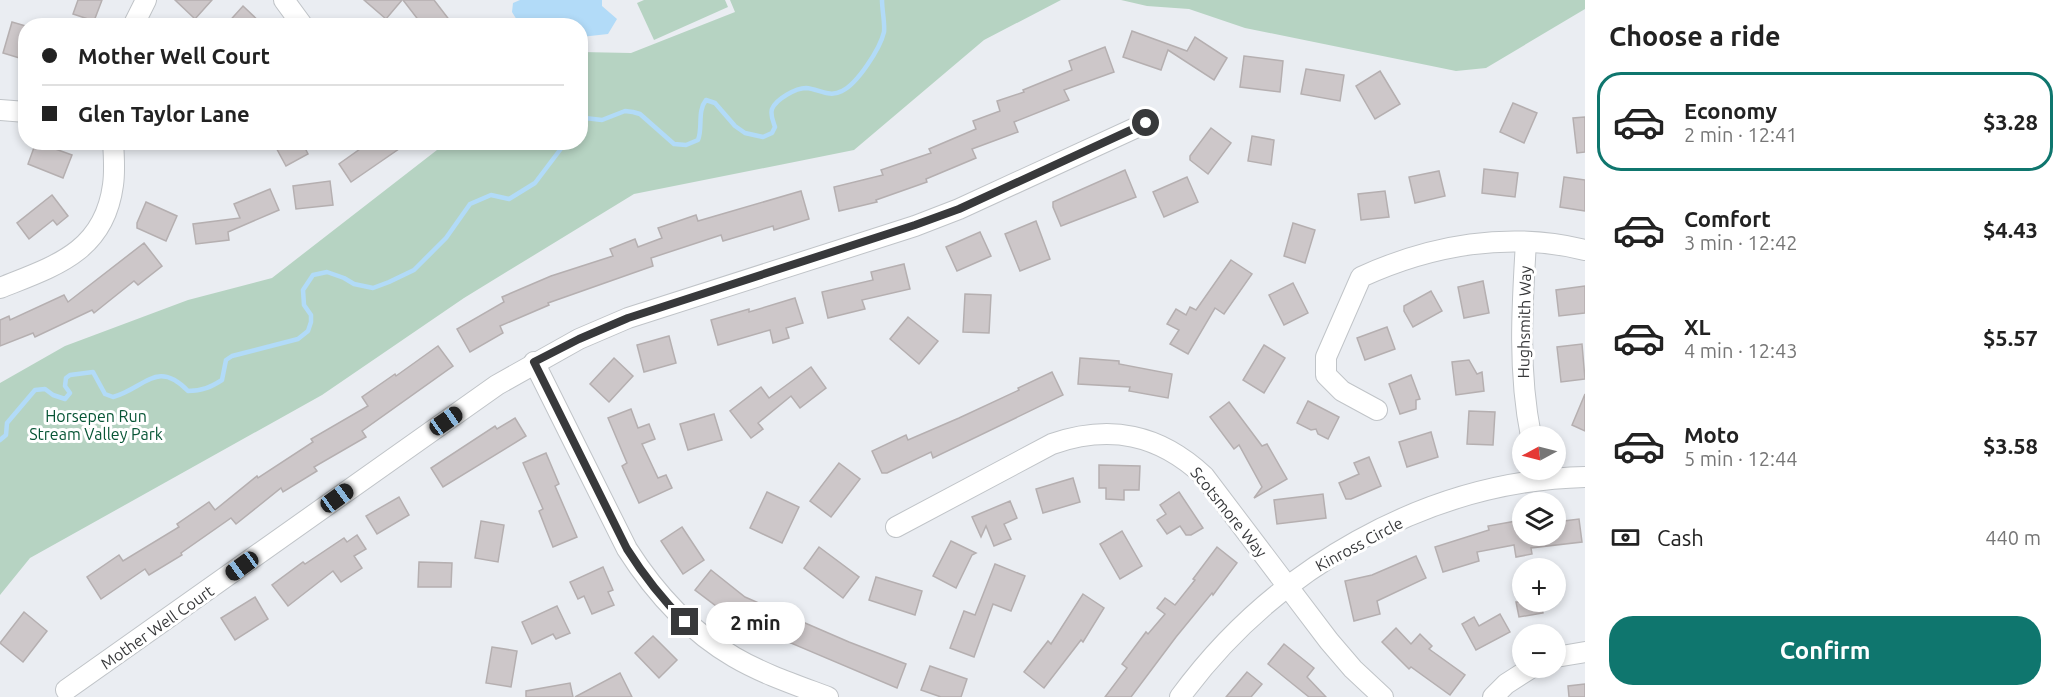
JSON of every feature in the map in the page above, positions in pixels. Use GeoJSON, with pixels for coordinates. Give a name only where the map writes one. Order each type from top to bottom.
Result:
{"type":"FeatureCollection","features":[{"type":"Feature","properties":{"kind":"street"},"geometry":{"type":"LineString","coordinates":[[137,18],[146,0]]}},
{"type":"Feature","properties":{"kind":"street"},"geometry":{"type":"LineString","coordinates":[[284,0],[297,18]]}},
{"type":"Feature","properties":{"kind":"street"},"geometry":{"type":"LineString","coordinates":[[0,111],[18,112]]}},
{"type":"Feature","properties":{"kind":"street","name":"Mother Well Court"},"geometry":{"type":"LineString","coordinates":[[66,690],[497,385],[534,362],[628,318],[959,209],[1146,123]]}},
{"type":"Feature","properties":{"kind":"street"},"geometry":{"type":"LineString","coordinates":[[0,288],[59,264],[76,253],[89,240],[101,224],[109,205],[114,177],[113,150]]}},
{"type":"Feature","properties":{"kind":"street"},"geometry":{"type":"LineString","coordinates":[[1377,410],[1342,391],[1326,375],[1326,357],[1362,277],[1388,264],[1441,248],[1477,243],[1526,242],[1585,250]]}},
{"type":"Feature","properties":{"kind":"street","name":"Hughsmith Way"},"geometry":{"type":"LineString","coordinates":[[1526,242],[1521,349],[1529,426]]}},
{"type":"Feature","properties":{"kind":"street"},"geometry":{"type":"LineString","coordinates":[[534,362],[627,549],[662,598],[701,635],[735,658],[828,697]]}},
{"type":"Feature","properties":{"kind":"street","name":"Scotsmore Way"},"geometry":{"type":"LineString","coordinates":[[896,527],[1052,444],[1072,437],[1095,433],[1141,438],[1189,462],[1204,476],[1329,641],[1353,669],[1383,697]]}},
{"type":"Feature","properties":{"kind":"street","name":"Kinross Circle"},"geometry":{"type":"LineString","coordinates":[[1566,476],[1585,477]]}},
{"type":"Feature","properties":{"kind":"street","name":"Kinross Circle"},"geometry":{"type":"LineString","coordinates":[[1180,697],[1197,673],[1253,614],[1287,586],[1338,551],[1419,512],[1522,480]]}},
{"type":"Feature","properties":{"kind":"street"},"geometry":{"type":"LineString","coordinates":[[1566,655],[1585,652]]}},
{"type":"Feature","properties":{"kind":"street"},"geometry":{"type":"LineString","coordinates":[[1493,697],[1515,678]]}},
{"type":"Feature","properties":{"kind":"green space"},"geometry":{"type":"Polygon","coordinates":[[[644,0],[725,0],[728,7],[654,40],[637,3],[644,0]]]}},
{"type":"Feature","properties":{"kind":"green space","name":"Horsepen Run Stream Valley Park"},"geometry":{"type":"Polygon","coordinates":[[[730,0],[1061,0],[984,40],[854,150],[634,194],[464,298],[322,395],[30,558],[0,595],[0,383],[65,346],[188,300],[272,278],[437,150],[588,150],[588,52],[631,53],[735,12],[730,0]]]}},
{"type":"Feature","properties":{"kind":"green space"},"geometry":{"type":"Polygon","coordinates":[[[1121,0],[1585,0],[1585,9],[1486,68],[1456,71],[1245,28],[1189,9],[1147,6],[1121,0]]]}},
{"type":"Feature","properties":{"kind":"water"},"geometry":{"type":"Polygon","coordinates":[[[520,0],[602,0],[602,6],[617,19],[608,34],[588,36],[588,18],[516,18],[512,12],[513,3],[520,0]]]}},
{"type":"Feature","properties":{"kind":"building"},"geometry":{"type":"Polygon","coordinates":[[[78,0],[102,0],[95,18],[85,18],[73,14],[78,0]]]}},
{"type":"Feature","properties":{"kind":"building"},"geometry":{"type":"Polygon","coordinates":[[[175,0],[212,0],[194,18],[175,0]]]}},
{"type":"Feature","properties":{"kind":"building"},"geometry":{"type":"Polygon","coordinates":[[[364,0],[402,0],[385,18],[364,0]]]}},
{"type":"Feature","properties":{"kind":"building"},"geometry":{"type":"Polygon","coordinates":[[[403,0],[434,0],[448,18],[417,18],[403,0]]]}},
{"type":"Feature","properties":{"kind":"building"},"geometry":{"type":"Polygon","coordinates":[[[243,6],[256,18],[232,18],[243,6]]]}},
{"type":"Feature","properties":{"kind":"building"},"geometry":{"type":"Polygon","coordinates":[[[12,22],[18,24],[18,58],[3,53],[12,22]]]}},
{"type":"Feature","properties":{"kind":"building"},"geometry":{"type":"Polygon","coordinates":[[[1132,31],[1187,51],[1195,37],[1227,58],[1214,80],[1168,50],[1161,70],[1123,57],[1132,31]]]}},
{"type":"Feature","properties":{"kind":"building"},"geometry":{"type":"Polygon","coordinates":[[[1105,47],[1114,72],[1064,90],[1069,100],[1014,122],[1018,132],[972,149],[976,158],[926,179],[927,182],[876,200],[877,202],[839,211],[834,187],[883,175],[881,170],[931,153],[929,149],[976,129],[973,121],[1000,111],[997,101],[1024,92],[1023,90],[1072,70],[1069,61],[1105,47]]]}},
{"type":"Feature","properties":{"kind":"building"},"geometry":{"type":"Polygon","coordinates":[[[1244,56],[1283,61],[1280,92],[1240,87],[1244,56]]]}},
{"type":"Feature","properties":{"kind":"building"},"geometry":{"type":"Polygon","coordinates":[[[1306,69],[1344,75],[1340,101],[1301,94],[1306,69]]]}},
{"type":"Feature","properties":{"kind":"building"},"geometry":{"type":"Polygon","coordinates":[[[1380,71],[1400,104],[1375,119],[1356,86],[1380,71]]]}},
{"type":"Feature","properties":{"kind":"building"},"geometry":{"type":"Polygon","coordinates":[[[1513,103],[1537,113],[1524,143],[1500,132],[1513,103]]]}},
{"type":"Feature","properties":{"kind":"building"},"geometry":{"type":"Polygon","coordinates":[[[1585,117],[1585,152],[1577,153],[1573,118],[1585,117]]]}},
{"type":"Feature","properties":{"kind":"building"},"geometry":{"type":"Polygon","coordinates":[[[1211,128],[1231,143],[1208,174],[1190,160],[1190,156],[1211,128]]]}},
{"type":"Feature","properties":{"kind":"building"},"geometry":{"type":"Polygon","coordinates":[[[1252,136],[1274,140],[1271,165],[1248,161],[1252,136]]]}},
{"type":"Feature","properties":{"kind":"building"},"geometry":{"type":"Polygon","coordinates":[[[33,150],[58,150],[72,155],[63,178],[28,164],[33,150]]]}},
{"type":"Feature","properties":{"kind":"building"},"geometry":{"type":"Polygon","coordinates":[[[277,150],[306,150],[308,154],[286,166],[277,150]]]}},
{"type":"Feature","properties":{"kind":"building"},"geometry":{"type":"Polygon","coordinates":[[[359,150],[397,150],[351,182],[339,164],[359,150]]]}},
{"type":"Feature","properties":{"kind":"building"},"geometry":{"type":"Polygon","coordinates":[[[1484,169],[1518,173],[1515,197],[1482,193],[1484,169]]]}},
{"type":"Feature","properties":{"kind":"building"},"geometry":{"type":"Polygon","coordinates":[[[1125,170],[1136,197],[1061,226],[1053,202],[1125,170]]]}},
{"type":"Feature","properties":{"kind":"building"},"geometry":{"type":"Polygon","coordinates":[[[1439,171],[1445,196],[1415,203],[1409,177],[1439,171]]]}},
{"type":"Feature","properties":{"kind":"building"},"geometry":{"type":"Polygon","coordinates":[[[1187,177],[1198,202],[1164,217],[1153,192],[1187,177]]]}},
{"type":"Feature","properties":{"kind":"building"},"geometry":{"type":"Polygon","coordinates":[[[1564,177],[1585,180],[1585,211],[1560,207],[1564,177]]]}},
{"type":"Feature","properties":{"kind":"building"},"geometry":{"type":"Polygon","coordinates":[[[330,181],[333,205],[296,209],[293,186],[330,181]]]}},
{"type":"Feature","properties":{"kind":"building"},"geometry":{"type":"Polygon","coordinates":[[[270,189],[279,210],[228,232],[229,240],[196,244],[193,224],[240,218],[234,204],[270,189]]]}},
{"type":"Feature","properties":{"kind":"building"},"geometry":{"type":"Polygon","coordinates":[[[801,191],[809,219],[774,230],[773,226],[723,241],[721,235],[651,258],[653,266],[548,303],[549,305],[500,326],[503,333],[470,352],[457,329],[504,302],[502,297],[551,276],[613,256],[610,249],[635,239],[638,247],[662,238],[658,228],[696,215],[698,221],[801,191]]]}},
{"type":"Feature","properties":{"kind":"building"},"geometry":{"type":"Polygon","coordinates":[[[1385,191],[1389,217],[1361,220],[1358,194],[1385,191]]]}},
{"type":"Feature","properties":{"kind":"building"},"geometry":{"type":"Polygon","coordinates":[[[52,195],[68,216],[57,225],[53,220],[29,239],[17,223],[52,195]]]}},
{"type":"Feature","properties":{"kind":"building"},"geometry":{"type":"Polygon","coordinates":[[[146,202],[177,216],[166,241],[137,228],[146,202]]]}},
{"type":"Feature","properties":{"kind":"building"},"geometry":{"type":"Polygon","coordinates":[[[1036,221],[1050,259],[1020,271],[1005,234],[1036,221]]]}},
{"type":"Feature","properties":{"kind":"building"},"geometry":{"type":"Polygon","coordinates":[[[1293,223],[1315,230],[1305,263],[1284,256],[1293,223]]]}},
{"type":"Feature","properties":{"kind":"building"},"geometry":{"type":"Polygon","coordinates":[[[980,232],[991,256],[957,271],[946,247],[980,232]]]}},
{"type":"Feature","properties":{"kind":"building"},"geometry":{"type":"Polygon","coordinates":[[[144,243],[162,266],[138,285],[134,281],[94,313],[92,310],[35,337],[33,333],[0,346],[0,320],[9,316],[10,320],[64,295],[68,302],[144,243]]]}},
{"type":"Feature","properties":{"kind":"building"},"geometry":{"type":"Polygon","coordinates":[[[1231,260],[1252,274],[1224,314],[1215,308],[1188,354],[1170,344],[1179,330],[1167,324],[1176,309],[1186,315],[1190,307],[1196,310],[1231,260]]]}},
{"type":"Feature","properties":{"kind":"building"},"geometry":{"type":"Polygon","coordinates":[[[904,264],[910,289],[862,300],[865,309],[828,318],[822,292],[873,280],[871,272],[904,264]]]}},
{"type":"Feature","properties":{"kind":"building"},"geometry":{"type":"Polygon","coordinates":[[[1483,281],[1489,313],[1464,318],[1458,287],[1483,281]]]}},
{"type":"Feature","properties":{"kind":"building"},"geometry":{"type":"Polygon","coordinates":[[[1293,283],[1308,313],[1284,325],[1269,295],[1293,283]]]}},
{"type":"Feature","properties":{"kind":"building"},"geometry":{"type":"Polygon","coordinates":[[[1585,286],[1585,313],[1559,316],[1556,290],[1585,286]]]}},
{"type":"Feature","properties":{"kind":"building"},"geometry":{"type":"Polygon","coordinates":[[[1431,291],[1442,311],[1413,327],[1404,311],[1404,306],[1431,291]]]}},
{"type":"Feature","properties":{"kind":"building"},"geometry":{"type":"Polygon","coordinates":[[[965,294],[991,295],[989,333],[963,332],[965,294]]]}},
{"type":"Feature","properties":{"kind":"building"},"geometry":{"type":"Polygon","coordinates":[[[795,298],[803,323],[786,328],[789,338],[773,343],[770,330],[718,345],[711,320],[749,309],[749,312],[795,298]]]}},
{"type":"Feature","properties":{"kind":"building"},"geometry":{"type":"Polygon","coordinates":[[[908,317],[938,341],[919,364],[890,339],[908,317]]]}},
{"type":"Feature","properties":{"kind":"building"},"geometry":{"type":"Polygon","coordinates":[[[1387,327],[1395,349],[1365,360],[1357,338],[1387,327]]]}},
{"type":"Feature","properties":{"kind":"building"},"geometry":{"type":"Polygon","coordinates":[[[669,336],[676,363],[644,372],[637,345],[669,336]]]}},
{"type":"Feature","properties":{"kind":"building"},"geometry":{"type":"Polygon","coordinates":[[[1582,344],[1585,379],[1561,382],[1557,347],[1582,344]]]}},
{"type":"Feature","properties":{"kind":"building"},"geometry":{"type":"Polygon","coordinates":[[[1264,345],[1285,358],[1264,393],[1243,380],[1264,345]]]}},
{"type":"Feature","properties":{"kind":"building"},"geometry":{"type":"Polygon","coordinates":[[[438,346],[453,366],[362,431],[366,437],[314,467],[317,471],[283,492],[281,488],[236,524],[231,518],[181,553],[182,555],[149,575],[145,569],[101,599],[87,577],[119,555],[123,561],[179,527],[177,524],[209,502],[215,510],[257,476],[258,478],[313,442],[311,439],[368,406],[362,397],[438,346]]]}},
{"type":"Feature","properties":{"kind":"building"},"geometry":{"type":"Polygon","coordinates":[[[614,358],[633,376],[609,402],[590,384],[614,358]]]}},
{"type":"Feature","properties":{"kind":"building"},"geometry":{"type":"Polygon","coordinates":[[[1080,358],[1119,361],[1119,364],[1172,374],[1168,398],[1129,391],[1130,387],[1078,384],[1080,358]]]}},
{"type":"Feature","properties":{"kind":"building"},"geometry":{"type":"Polygon","coordinates":[[[1469,360],[1477,374],[1482,372],[1484,391],[1456,395],[1452,362],[1469,360]]]}},
{"type":"Feature","properties":{"kind":"building"},"geometry":{"type":"Polygon","coordinates":[[[811,367],[826,388],[800,408],[791,396],[758,423],[763,429],[751,438],[730,411],[761,387],[769,398],[811,367]]]}},
{"type":"Feature","properties":{"kind":"building"},"geometry":{"type":"Polygon","coordinates":[[[1052,372],[1063,395],[933,458],[931,452],[887,473],[882,473],[872,451],[906,435],[908,440],[959,418],[1052,372]]]}},
{"type":"Feature","properties":{"kind":"building"},"geometry":{"type":"Polygon","coordinates":[[[1411,375],[1420,399],[1416,400],[1416,409],[1400,414],[1389,384],[1411,375]]]}},
{"type":"Feature","properties":{"kind":"building"},"geometry":{"type":"Polygon","coordinates":[[[1585,394],[1585,431],[1572,425],[1585,394]]]}},
{"type":"Feature","properties":{"kind":"building"},"geometry":{"type":"Polygon","coordinates":[[[1308,401],[1339,417],[1328,439],[1318,434],[1316,429],[1311,430],[1297,423],[1308,401]]]}},
{"type":"Feature","properties":{"kind":"building"},"geometry":{"type":"Polygon","coordinates":[[[1229,402],[1262,446],[1267,444],[1287,479],[1254,498],[1262,487],[1239,445],[1234,449],[1210,417],[1229,402]]]}},
{"type":"Feature","properties":{"kind":"building"},"geometry":{"type":"Polygon","coordinates":[[[631,409],[638,428],[649,424],[655,439],[642,444],[658,478],[666,475],[672,488],[639,503],[622,466],[627,463],[608,418],[631,409]]]}},
{"type":"Feature","properties":{"kind":"building"},"geometry":{"type":"Polygon","coordinates":[[[1469,411],[1495,412],[1493,445],[1467,444],[1469,411]]]}},
{"type":"Feature","properties":{"kind":"building"},"geometry":{"type":"Polygon","coordinates":[[[714,414],[722,440],[688,450],[680,424],[714,414]]]}},
{"type":"Feature","properties":{"kind":"building"},"geometry":{"type":"Polygon","coordinates":[[[515,418],[526,436],[443,487],[431,468],[495,426],[497,429],[515,418]]]}},
{"type":"Feature","properties":{"kind":"building"},"geometry":{"type":"Polygon","coordinates":[[[1431,432],[1438,457],[1407,467],[1399,442],[1431,432]]]}},
{"type":"Feature","properties":{"kind":"building"},"geometry":{"type":"Polygon","coordinates":[[[546,453],[559,484],[555,486],[577,537],[553,547],[539,511],[543,509],[523,463],[546,453]]]}},
{"type":"Feature","properties":{"kind":"building"},"geometry":{"type":"Polygon","coordinates":[[[1369,457],[1381,486],[1346,499],[1339,483],[1359,474],[1354,463],[1369,457]]]}},
{"type":"Feature","properties":{"kind":"building"},"geometry":{"type":"Polygon","coordinates":[[[839,463],[860,479],[831,517],[810,501],[839,463]]]}},
{"type":"Feature","properties":{"kind":"building"},"geometry":{"type":"Polygon","coordinates":[[[1099,465],[1140,466],[1139,490],[1124,490],[1124,500],[1106,499],[1106,488],[1099,488],[1099,465]]]}},
{"type":"Feature","properties":{"kind":"building"},"geometry":{"type":"Polygon","coordinates":[[[1073,478],[1080,502],[1043,513],[1036,489],[1073,478]]]}},
{"type":"Feature","properties":{"kind":"building"},"geometry":{"type":"Polygon","coordinates":[[[767,492],[799,507],[782,543],[750,528],[767,492]]]}},
{"type":"Feature","properties":{"kind":"building"},"geometry":{"type":"Polygon","coordinates":[[[1179,492],[1203,528],[1191,535],[1186,535],[1180,526],[1167,534],[1157,520],[1166,514],[1160,505],[1179,492]]]}},
{"type":"Feature","properties":{"kind":"building"},"geometry":{"type":"Polygon","coordinates":[[[1323,494],[1326,518],[1277,524],[1274,500],[1323,494]]]}},
{"type":"Feature","properties":{"kind":"building"},"geometry":{"type":"Polygon","coordinates":[[[399,497],[409,515],[377,534],[366,516],[399,497]]]}},
{"type":"Feature","properties":{"kind":"building"},"geometry":{"type":"Polygon","coordinates":[[[1010,501],[1017,518],[1004,524],[1011,539],[994,546],[986,526],[981,537],[972,517],[1010,501]]]}},
{"type":"Feature","properties":{"kind":"building"},"geometry":{"type":"Polygon","coordinates":[[[1579,519],[1582,542],[1566,544],[1566,521],[1579,519]]]}},
{"type":"Feature","properties":{"kind":"building"},"geometry":{"type":"Polygon","coordinates":[[[481,521],[504,525],[498,562],[475,558],[481,521]]]}},
{"type":"Feature","properties":{"kind":"building"},"geometry":{"type":"Polygon","coordinates":[[[1512,522],[1512,545],[1477,552],[1479,561],[1443,572],[1435,547],[1489,530],[1488,526],[1512,522]]]}},
{"type":"Feature","properties":{"kind":"building"},"geometry":{"type":"Polygon","coordinates":[[[682,527],[704,560],[683,574],[661,541],[682,527]]]}},
{"type":"Feature","properties":{"kind":"building"},"geometry":{"type":"Polygon","coordinates":[[[1122,531],[1142,566],[1120,579],[1100,544],[1122,531]]]}},
{"type":"Feature","properties":{"kind":"building"},"geometry":{"type":"Polygon","coordinates":[[[357,535],[366,549],[354,556],[362,568],[341,582],[333,571],[288,606],[272,585],[303,562],[305,564],[344,538],[347,542],[357,535]]]}},
{"type":"Feature","properties":{"kind":"building"},"geometry":{"type":"Polygon","coordinates":[[[951,541],[976,553],[972,555],[956,588],[933,576],[951,541]]]}},
{"type":"Feature","properties":{"kind":"building"},"geometry":{"type":"Polygon","coordinates":[[[1514,546],[1548,546],[1531,548],[1532,554],[1516,557],[1514,546]]]}},
{"type":"Feature","properties":{"kind":"building"},"geometry":{"type":"Polygon","coordinates":[[[819,547],[859,577],[843,598],[804,568],[819,547]]]}},
{"type":"Feature","properties":{"kind":"building"},"geometry":{"type":"Polygon","coordinates":[[[1217,547],[1237,563],[1213,595],[1212,593],[1176,637],[1131,697],[1105,697],[1127,668],[1122,664],[1146,632],[1148,634],[1165,614],[1157,608],[1165,598],[1175,605],[1217,547]]]}},
{"type":"Feature","properties":{"kind":"building"},"geometry":{"type":"Polygon","coordinates":[[[1416,556],[1426,578],[1377,601],[1380,614],[1354,621],[1345,581],[1372,575],[1416,556]]]}},
{"type":"Feature","properties":{"kind":"building"},"geometry":{"type":"Polygon","coordinates":[[[419,562],[452,563],[451,587],[418,587],[419,562]]]}},
{"type":"Feature","properties":{"kind":"building"},"geometry":{"type":"Polygon","coordinates":[[[995,564],[1025,576],[1011,611],[993,604],[974,657],[950,648],[964,611],[975,615],[995,564]]]}},
{"type":"Feature","properties":{"kind":"building"},"geometry":{"type":"Polygon","coordinates":[[[603,567],[613,590],[608,592],[614,605],[592,614],[584,596],[578,599],[570,582],[603,567]]]}},
{"type":"Feature","properties":{"kind":"building"},"geometry":{"type":"Polygon","coordinates":[[[711,570],[745,597],[906,664],[897,688],[732,618],[695,590],[711,570]]]}},
{"type":"Feature","properties":{"kind":"building"},"geometry":{"type":"Polygon","coordinates":[[[876,577],[922,591],[915,615],[869,600],[876,577]]]}},
{"type":"Feature","properties":{"kind":"building"},"geometry":{"type":"Polygon","coordinates":[[[1083,594],[1104,608],[1083,642],[1081,640],[1044,688],[1024,672],[1048,641],[1051,644],[1083,594]]]}},
{"type":"Feature","properties":{"kind":"building"},"geometry":{"type":"Polygon","coordinates":[[[255,597],[268,619],[235,640],[221,618],[255,597]]]}},
{"type":"Feature","properties":{"kind":"building"},"geometry":{"type":"Polygon","coordinates":[[[557,606],[570,633],[556,639],[553,634],[532,644],[522,622],[557,606]]]}},
{"type":"Feature","properties":{"kind":"building"},"geometry":{"type":"Polygon","coordinates":[[[24,612],[47,631],[23,662],[0,643],[24,612]]]}},
{"type":"Feature","properties":{"kind":"building"},"geometry":{"type":"Polygon","coordinates":[[[1518,612],[1543,612],[1543,613],[1519,617],[1518,612]]]}},
{"type":"Feature","properties":{"kind":"building"},"geometry":{"type":"Polygon","coordinates":[[[1500,614],[1510,632],[1476,650],[1462,624],[1474,617],[1479,626],[1500,614]]]}},
{"type":"Feature","properties":{"kind":"building"},"geometry":{"type":"Polygon","coordinates":[[[1396,628],[1411,644],[1420,634],[1432,646],[1429,649],[1465,675],[1450,695],[1411,667],[1409,669],[1382,642],[1396,628]]]}},
{"type":"Feature","properties":{"kind":"building"},"geometry":{"type":"Polygon","coordinates":[[[653,636],[677,660],[659,678],[635,653],[653,636]]]}},
{"type":"Feature","properties":{"kind":"building"},"geometry":{"type":"Polygon","coordinates":[[[1284,644],[1314,668],[1307,677],[1326,697],[1309,697],[1268,664],[1284,644]]]}},
{"type":"Feature","properties":{"kind":"building"},"geometry":{"type":"Polygon","coordinates":[[[492,647],[517,651],[511,687],[486,683],[492,647]]]}},
{"type":"Feature","properties":{"kind":"building"},"geometry":{"type":"Polygon","coordinates":[[[930,666],[967,679],[961,697],[941,697],[921,690],[930,666]]]}},
{"type":"Feature","properties":{"kind":"building"},"geometry":{"type":"Polygon","coordinates":[[[1247,672],[1262,684],[1251,697],[1226,697],[1247,672]]]}},
{"type":"Feature","properties":{"kind":"building"},"geometry":{"type":"Polygon","coordinates":[[[620,673],[632,697],[575,697],[620,673]]]}},
{"type":"Feature","properties":{"kind":"building"},"geometry":{"type":"Polygon","coordinates":[[[570,683],[573,697],[526,697],[526,691],[570,683]]]}},
{"type":"Feature","properties":{"kind":"building"},"geometry":{"type":"Polygon","coordinates":[[[1585,684],[1585,697],[1569,697],[1568,686],[1585,684]]]}},
{"type":"Feature","properties":{"kind":"waterway"},"geometry":{"type":"LineString","coordinates":[[588,118],[602,120],[625,111],[633,112],[640,114],[674,144],[686,145],[698,140],[702,109],[706,100],[715,103],[735,126],[745,133],[763,137],[772,133],[775,127],[772,116],[774,105],[787,95],[806,88],[837,93],[848,87],[861,74],[878,47],[884,32],[882,0]]}},
{"type":"Feature","properties":{"kind":"waterway"},"geometry":{"type":"LineString","coordinates":[[0,440],[6,435],[7,423],[35,390],[45,389],[65,399],[70,393],[65,386],[66,378],[70,375],[93,372],[105,394],[113,397],[159,376],[168,377],[188,391],[214,385],[222,380],[226,360],[232,356],[298,339],[308,331],[311,315],[304,305],[303,290],[313,275],[327,272],[354,284],[373,288],[414,270],[446,238],[470,204],[491,195],[509,199],[535,183],[560,150]]}},
{"type":"Feature","properties":{"kind":"route"},"geometry":{"type":"LineString","coordinates":[[685,622],[642,573],[627,549],[534,362],[628,318],[959,209],[1146,123]]}}]}
